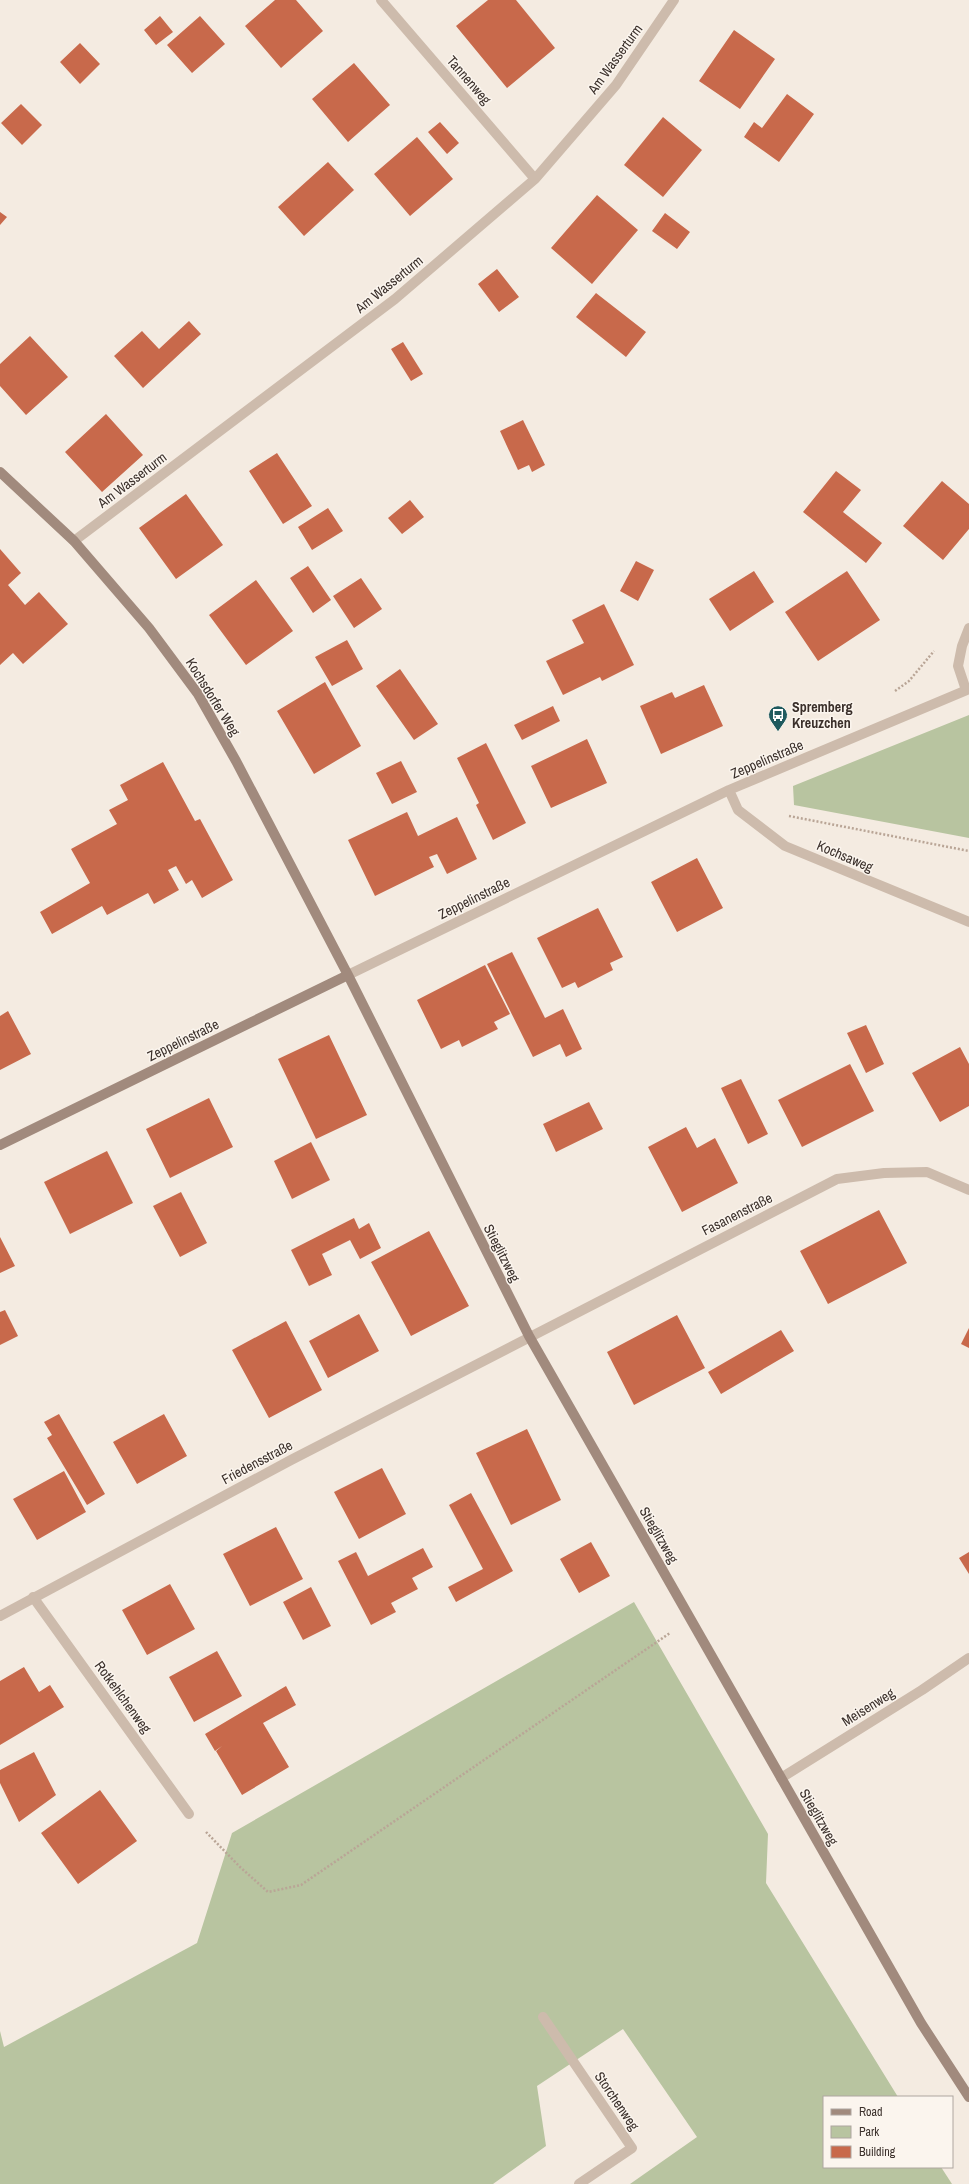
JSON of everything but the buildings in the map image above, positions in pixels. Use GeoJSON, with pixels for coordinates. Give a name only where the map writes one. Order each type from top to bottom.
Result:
{"type":"FeatureCollection","features":[{"type":"Feature","properties":{"kind":"street","name":"Tannenweg"},"geometry":{"type":"LineString","coordinates":[[381,0],[535,179]]}},
{"type":"Feature","properties":{"kind":"street","name":"Am Wasserturm"},"geometry":{"type":"LineString","coordinates":[[74,542],[395,299],[535,179],[616,85],[674,0]]}},
{"type":"Feature","properties":{"kind":"street","name":"Kochsdorfer Weg"},"geometry":{"type":"LineString","coordinates":[[0,472],[74,542],[150,628],[198,694],[236,761],[348,975]]}},
{"type":"Feature","properties":{"kind":"street"},"geometry":{"type":"LineString","coordinates":[[968,690],[958,666],[962,646],[969,628]]}},
{"type":"Feature","properties":{"kind":"street","name":"Zeppelinstraße"},"geometry":{"type":"LineString","coordinates":[[0,1145],[729,790],[968,690]]}},
{"type":"Feature","properties":{"kind":"street","name":"Kochsaweg"},"geometry":{"type":"LineString","coordinates":[[729,790],[738,810],[785,846],[969,922]]}},
{"type":"Feature","properties":{"kind":"street","name":"Stieglitzweg"},"geometry":{"type":"LineString","coordinates":[[348,975],[529,1336],[921,2023],[969,2097]]}},
{"type":"Feature","properties":{"kind":"street","name":"Fasanenstraße"},"geometry":{"type":"LineString","coordinates":[[529,1336],[837,1179],[884,1173],[928,1172],[969,1190]]}},
{"type":"Feature","properties":{"kind":"street","name":"Friedensstraße"},"geometry":{"type":"LineString","coordinates":[[0,1616],[291,1460],[529,1336]]}},
{"type":"Feature","properties":{"kind":"street","name":"Rotkehlchenweg"},"geometry":{"type":"LineString","coordinates":[[33,1597],[189,1814]]}},
{"type":"Feature","properties":{"kind":"street","name":"Meisenweg"},"geometry":{"type":"LineString","coordinates":[[781,1778],[922,1690],[969,1658]]}},
{"type":"Feature","properties":{"kind":"street","name":"Storchenweg"},"geometry":{"type":"LineString","coordinates":[[543,2018],[632,2148],[579,2184]]}},
{"type":"Feature","properties":{"kind":"path"},"geometry":{"type":"LineString","coordinates":[[787,815],[969,851]]}},
{"type":"Feature","properties":{"kind":"path"},"geometry":{"type":"LineString","coordinates":[[189,1814],[240,1867],[268,1892],[301,1885],[691,1620]]}},
{"type":"Feature","properties":{"kind":"green space"},"geometry":{"type":"Polygon","coordinates":[[[969,715],[969,838],[794,805],[793,786],[969,715]]]}},
{"type":"Feature","properties":{"kind":"green space"},"geometry":{"type":"Polygon","coordinates":[[[634,1602],[768,1834],[766,1883],[897,2096],[823,2096],[823,2168],[942,2168],[952,2184],[630,2184],[697,2137],[623,2029],[537,2086],[546,2146],[493,2184],[0,2184],[0,2031],[4,2047],[197,1943],[232,1833],[634,1602]]]}},
{"type":"Feature","properties":{"kind":"place","name":"Spremberg Kreuzchen"},"geometry":{"type":"Point","coordinates":[778,732]}}]}
